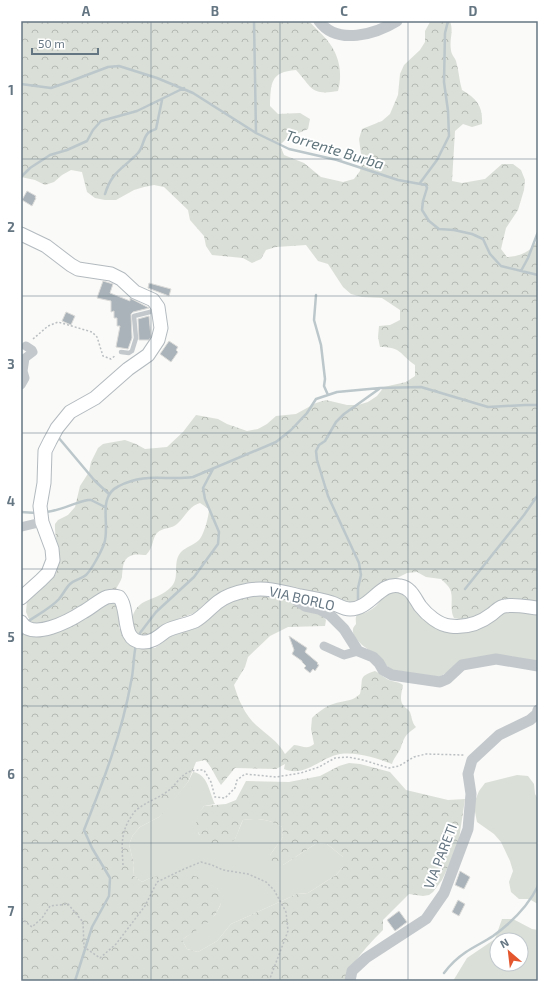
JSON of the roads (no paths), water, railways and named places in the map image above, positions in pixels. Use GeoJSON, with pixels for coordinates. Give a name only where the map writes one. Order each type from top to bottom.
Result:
{"type":"FeatureCollection","features":[{"type":"Feature","properties":{"kind":"main road"},"geometry":{"type":"LineString","coordinates":[[21,234],[46,246],[78,269],[116,276],[135,292],[153,300],[158,308],[160,321],[160,334],[158,340],[148,355],[128,369],[95,398],[70,412],[53,434],[45,451],[44,483],[40,506],[42,522],[52,549],[53,560],[48,573],[21,598]]}},
{"type":"Feature","properties":{"kind":"main road","name":"VIA BORLO"},"geometry":{"type":"LineString","coordinates":[[21,622],[26,628],[32,630],[46,629],[82,613],[107,598],[115,596],[120,597],[122,600],[126,626],[131,636],[140,642],[146,642],[153,640],[168,630],[196,620],[219,601],[234,593],[268,588],[334,604],[348,609],[356,609],[368,603],[385,588],[390,586],[400,586],[411,591],[420,605],[430,616],[444,625],[451,626],[476,624],[504,606],[538,608]]}},
{"type":"Feature","properties":{"kind":"street"},"geometry":{"type":"LineString","coordinates":[[319,21],[334,32],[356,36],[378,31],[397,21]]}},
{"type":"Feature","properties":{"kind":"street"},"geometry":{"type":"LineString","coordinates":[[21,385],[25,378],[23,371],[24,358],[32,352],[32,350],[26,346]]}},
{"type":"Feature","properties":{"kind":"street"},"geometry":{"type":"LineString","coordinates":[[21,527],[42,522]]}},
{"type":"Feature","properties":{"kind":"street"},"geometry":{"type":"LineString","coordinates":[[287,593],[305,606],[320,609],[330,615],[344,629],[358,651],[373,657],[383,670],[392,675],[440,682],[447,679],[462,665],[496,659],[538,666]]}},
{"type":"Feature","properties":{"kind":"street"},"geometry":{"type":"LineString","coordinates":[[324,646],[344,655],[358,651]]}},
{"type":"Feature","properties":{"kind":"street","name":"VIA PARETI"},"geometry":{"type":"LineString","coordinates":[[350,981],[352,971],[366,958],[426,918],[444,893],[468,829],[471,794],[468,774],[472,760],[499,735],[530,720],[537,714],[538,710]]}},
{"type":"Feature","properties":{"kind":"lane"},"geometry":{"type":"LineString","coordinates":[[121,352],[129,353],[132,351],[136,338],[134,316],[150,312],[158,308]]}},
{"type":"Feature","properties":{"kind":"waterway"},"geometry":{"type":"LineString","coordinates":[[254,21],[256,133]]}},
{"type":"Feature","properties":{"kind":"waterway"},"geometry":{"type":"LineString","coordinates":[[420,183],[437,160],[449,136],[448,111],[444,82],[445,33],[448,21]]}},
{"type":"Feature","properties":{"kind":"waterway","name":"Torrente Burba"},"geometry":{"type":"LineString","coordinates":[[21,84],[51,88],[108,67],[119,66],[157,78],[193,93],[256,133],[289,149],[337,160],[398,180],[426,185],[427,188],[422,210],[429,221],[439,229],[454,230],[472,234],[483,239],[490,254],[501,266],[538,275]]}},
{"type":"Feature","properties":{"kind":"waterway"},"geometry":{"type":"LineString","coordinates":[[21,177],[30,168],[50,155],[67,150],[87,141],[93,130],[101,121],[137,111],[184,88]]}},
{"type":"Feature","properties":{"kind":"waterway"},"geometry":{"type":"LineString","coordinates":[[105,194],[111,180],[118,171],[140,151],[148,133],[156,129],[162,100]]}},
{"type":"Feature","properties":{"kind":"waterway"},"geometry":{"type":"LineString","coordinates":[[521,271],[528,258],[538,232]]}},
{"type":"Feature","properties":{"kind":"waterway"},"geometry":{"type":"LineString","coordinates":[[316,295],[314,320],[321,345],[325,379],[324,386],[328,395]]}},
{"type":"Feature","properties":{"kind":"waterway"},"geometry":{"type":"LineString","coordinates":[[27,622],[52,605],[59,599],[73,581],[82,578],[91,569],[99,556],[106,537],[106,504],[112,491],[119,486],[138,479],[193,477],[276,442],[291,430],[307,413],[316,399],[337,392],[380,388],[421,387],[488,407],[538,405]]}},
{"type":"Feature","properties":{"kind":"waterway"},"geometry":{"type":"LineString","coordinates":[[358,603],[358,588],[361,575],[359,563],[328,496],[317,460],[316,451],[319,445],[325,441],[336,422],[344,414],[379,389]]}},
{"type":"Feature","properties":{"kind":"waterway"},"geometry":{"type":"LineString","coordinates":[[58,437],[95,481],[109,494]]}},
{"type":"Feature","properties":{"kind":"waterway"},"geometry":{"type":"LineString","coordinates":[[139,637],[140,633],[156,612],[194,577],[218,544],[219,532],[205,499],[203,488],[213,469]]}},
{"type":"Feature","properties":{"kind":"waterway"},"geometry":{"type":"LineString","coordinates":[[465,589],[524,515],[538,495]]}},
{"type":"Feature","properties":{"kind":"waterway"},"geometry":{"type":"LineString","coordinates":[[45,512],[88,500],[105,507]]}},
{"type":"Feature","properties":{"kind":"waterway"},"geometry":{"type":"LineString","coordinates":[[21,512],[36,513]]}},
{"type":"Feature","properties":{"kind":"waterway"},"geometry":{"type":"LineString","coordinates":[[75,981],[92,927],[109,896],[110,878],[92,848],[84,830],[105,776],[123,720],[132,677],[136,645]]}},
{"type":"Feature","properties":{"kind":"waterway"},"geometry":{"type":"LineString","coordinates":[[444,973],[451,964],[469,950],[493,936],[513,920],[538,886]]}}]}
